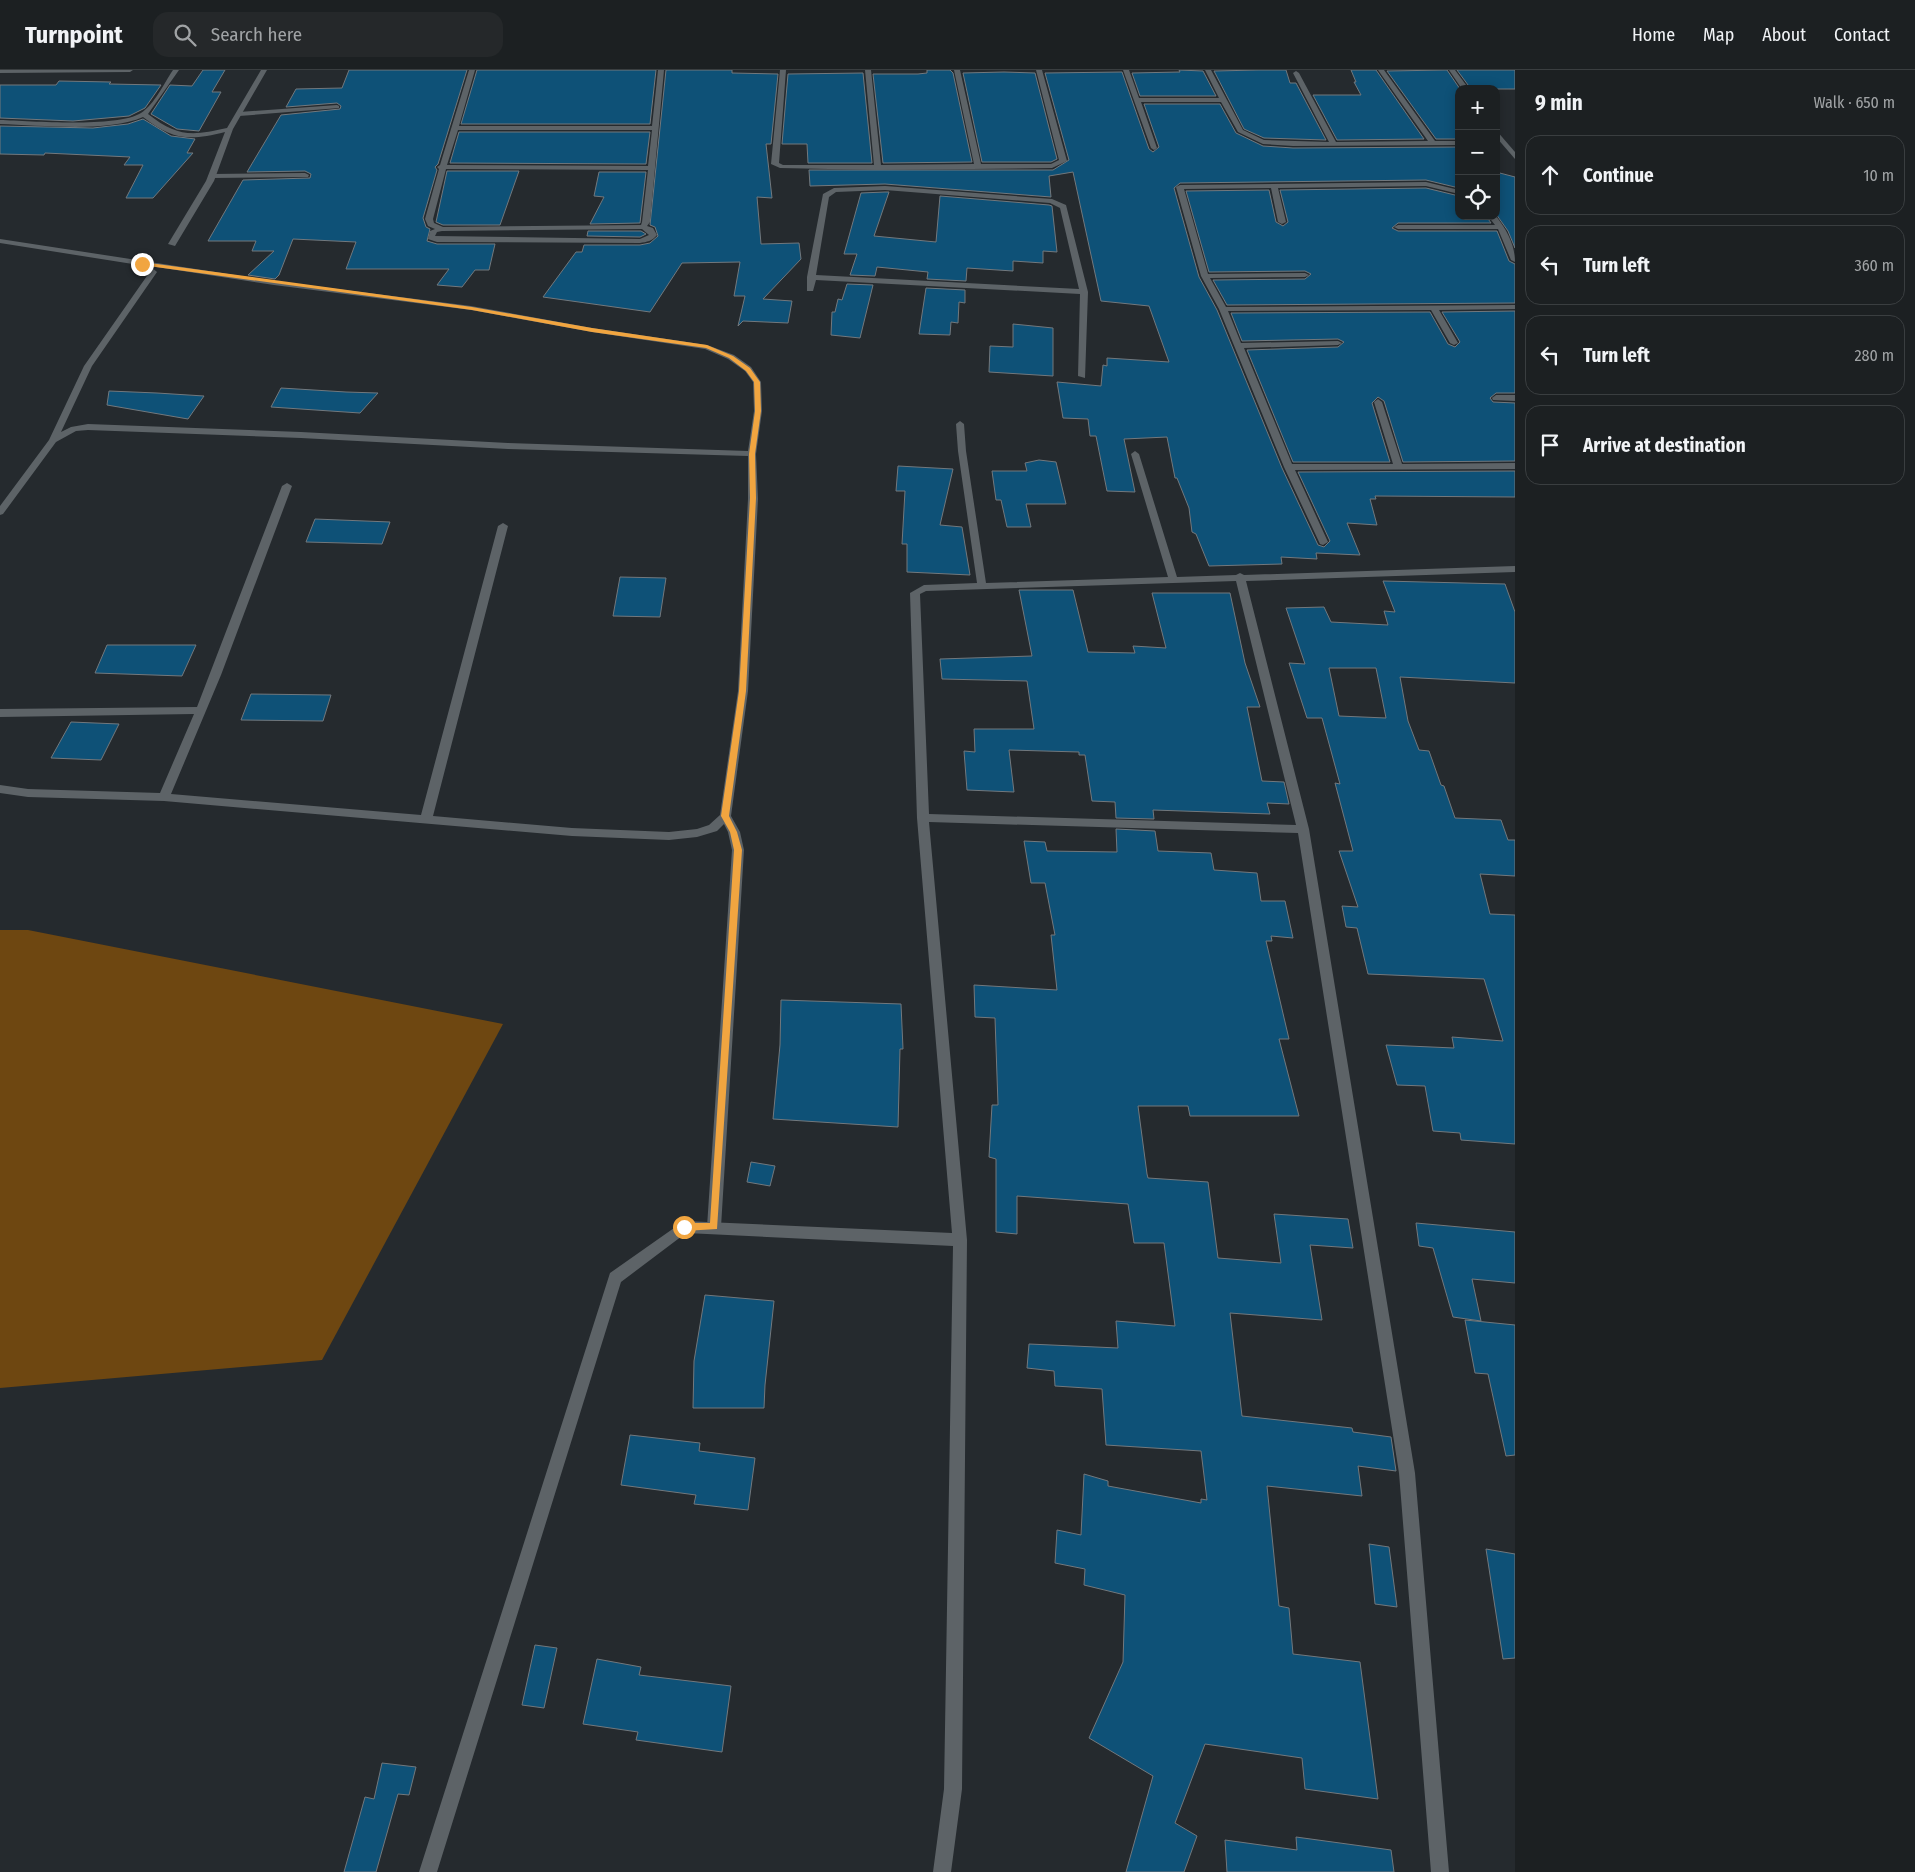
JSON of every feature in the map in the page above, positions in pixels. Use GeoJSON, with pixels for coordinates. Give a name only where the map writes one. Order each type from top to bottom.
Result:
{"type":"FeatureCollection","features":[{"type":"Feature","properties":{"kind":"street"},"geometry":{"type":"LineString","coordinates":[[0,71],[130,70]]}},
{"type":"Feature","properties":{"kind":"street"},"geometry":{"type":"LineString","coordinates":[[0,122],[108,122],[130,120],[144,114],[176,70]]}},
{"type":"Feature","properties":{"kind":"street"},"geometry":{"type":"LineString","coordinates":[[172,244],[212,176],[230,129],[264,70]]}},
{"type":"Feature","properties":{"kind":"street"},"geometry":{"type":"LineString","coordinates":[[442,228],[434,232],[431,237],[437,240],[640,241],[649,239],[653,235],[650,230],[643,227],[442,228],[431,224],[429,219],[441,167],[457,128],[472,70]]}},
{"type":"Feature","properties":{"kind":"street"},"geometry":{"type":"LineString","coordinates":[[643,227],[656,128],[661,70]]}},
{"type":"Feature","properties":{"kind":"street"},"geometry":{"type":"LineString","coordinates":[[783,70],[775,164],[782,167],[884,176],[1052,201],[1063,207],[1084,292],[1082,376]]}},
{"type":"Feature","properties":{"kind":"street"},"geometry":{"type":"LineString","coordinates":[[868,70],[884,176]]}},
{"type":"Feature","properties":{"kind":"street"},"geometry":{"type":"LineString","coordinates":[[957,70],[978,167]]}},
{"type":"Feature","properties":{"kind":"street"},"geometry":{"type":"LineString","coordinates":[[810,289],[826,196],[834,190],[884,176],[978,167],[1052,166],[1062,161],[1039,70]]}},
{"type":"Feature","properties":{"kind":"street"},"geometry":{"type":"LineString","coordinates":[[1126,70],[1154,148]]}},
{"type":"Feature","properties":{"kind":"street"},"geometry":{"type":"LineString","coordinates":[[1208,70],[1240,131],[1264,142],[1455,144]]}},
{"type":"Feature","properties":{"kind":"street"},"geometry":{"type":"LineString","coordinates":[[1381,70],[1434,144]]}},
{"type":"Feature","properties":{"kind":"street"},"geometry":{"type":"LineString","coordinates":[[1452,70],[1463,85]]}},
{"type":"Feature","properties":{"kind":"street"},"geometry":{"type":"LineString","coordinates":[[1296,73],[1334,144]]}},
{"type":"Feature","properties":{"kind":"street"},"geometry":{"type":"LineString","coordinates":[[1137,100],[1224,100]]}},
{"type":"Feature","properties":{"kind":"street"},"geometry":{"type":"LineString","coordinates":[[239,114],[337,107]]}},
{"type":"Feature","properties":{"kind":"street"},"geometry":{"type":"LineString","coordinates":[[144,114],[164,130],[184,134],[209,134],[230,129]]}},
{"type":"Feature","properties":{"kind":"street"},"geometry":{"type":"LineString","coordinates":[[457,128],[656,128]]}},
{"type":"Feature","properties":{"kind":"street"},"geometry":{"type":"LineString","coordinates":[[1500,143],[1515,157]]}},
{"type":"Feature","properties":{"kind":"street"},"geometry":{"type":"LineString","coordinates":[[441,167],[651,168]]}},
{"type":"Feature","properties":{"kind":"street"},"geometry":{"type":"LineString","coordinates":[[212,176],[306,175]]}},
{"type":"Feature","properties":{"kind":"street"},"geometry":{"type":"LineString","coordinates":[[1324,542],[1289,466],[1223,309],[1205,276],[1180,187],[1426,184],[1455,191]]}},
{"type":"Feature","properties":{"kind":"street"},"geometry":{"type":"LineString","coordinates":[[1274,186],[1282,222]]}},
{"type":"Feature","properties":{"kind":"street"},"geometry":{"type":"LineString","coordinates":[[1495,220],[1501,227],[1515,260]]}},
{"type":"Feature","properties":{"kind":"street"},"geometry":{"type":"LineString","coordinates":[[1398,228],[1501,227]]}},
{"type":"Feature","properties":{"kind":"street"},"geometry":{"type":"LineString","coordinates":[[0,241],[142,264],[472,308],[592,330],[707,347],[731,357],[748,369],[757,382],[758,411],[752,454],[753,498],[743,691],[725,816],[713,828],[696,834],[669,836],[572,832],[164,797],[28,793],[0,789]]}},
{"type":"Feature","properties":{"kind":"street"},"geometry":{"type":"LineString","coordinates":[[0,512],[53,440],[88,366],[153,272],[142,264]]}},
{"type":"Feature","properties":{"kind":"street"},"geometry":{"type":"LineString","coordinates":[[1205,276],[1306,275]]}},
{"type":"Feature","properties":{"kind":"street"},"geometry":{"type":"LineString","coordinates":[[811,277],[1084,292]]}},
{"type":"Feature","properties":{"kind":"street"},"geometry":{"type":"LineString","coordinates":[[1433,307],[1454,343]]}},
{"type":"Feature","properties":{"kind":"street"},"geometry":{"type":"LineString","coordinates":[[1223,309],[1515,307]]}},
{"type":"Feature","properties":{"kind":"street"},"geometry":{"type":"LineString","coordinates":[[1237,346],[1338,343]]}},
{"type":"Feature","properties":{"kind":"street"},"geometry":{"type":"LineString","coordinates":[[1496,398],[1515,398]]}},
{"type":"Feature","properties":{"kind":"street"},"geometry":{"type":"LineString","coordinates":[[1378,402],[1398,466]]}},
{"type":"Feature","properties":{"kind":"street"},"geometry":{"type":"LineString","coordinates":[[960,424],[962,451],[982,586]]}},
{"type":"Feature","properties":{"kind":"street"},"geometry":{"type":"LineString","coordinates":[[53,440],[74,429],[88,427],[301,435],[508,446],[677,450],[752,454]]}},
{"type":"Feature","properties":{"kind":"street"},"geometry":{"type":"LineString","coordinates":[[1135,454],[1174,579]]}},
{"type":"Feature","properties":{"kind":"street"},"geometry":{"type":"LineString","coordinates":[[1289,466],[1515,466]]}},
{"type":"Feature","properties":{"kind":"street"},"geometry":{"type":"LineString","coordinates":[[164,797],[201,710],[287,486]]}},
{"type":"Feature","properties":{"kind":"street"},"geometry":{"type":"LineString","coordinates":[[426,819],[503,526]]}},
{"type":"Feature","properties":{"kind":"street"},"geometry":{"type":"LineString","coordinates":[[942,1872],[953,1789],[960,1240],[923,818],[915,594],[924,588],[1240,576],[1515,569]]}},
{"type":"Feature","properties":{"kind":"street"},"geometry":{"type":"LineString","coordinates":[[1240,576],[1303,829],[1406,1474],[1440,1872]]}},
{"type":"Feature","properties":{"kind":"street"},"geometry":{"type":"LineString","coordinates":[[0,713],[201,710]]}},
{"type":"Feature","properties":{"kind":"street"},"geometry":{"type":"LineString","coordinates":[[714,1226],[738,850],[734,832],[725,816]]}},
{"type":"Feature","properties":{"kind":"street"},"geometry":{"type":"LineString","coordinates":[[923,818],[1303,829]]}},
{"type":"Feature","properties":{"kind":"street"},"geometry":{"type":"LineString","coordinates":[[428,1872],[615,1278],[684,1227],[714,1226],[960,1240]]}},
{"type":"Feature","properties":{"kind":"shaded area"},"geometry":{"type":"Polygon","coordinates":[[[0,930],[28,930],[503,1024],[322,1360],[0,1388],[0,930]]]}},
{"type":"Feature","properties":{"kind":"building"},"geometry":{"type":"Polygon","coordinates":[[[203,70],[225,70],[212,92],[221,92],[199,131],[177,129],[151,114],[170,85],[192,86],[203,70]]]}},
{"type":"Feature","properties":{"kind":"building"},"geometry":{"type":"Polygon","coordinates":[[[349,70],[467,70],[438,164],[435,167],[437,170],[423,218],[426,227],[430,229],[427,241],[437,244],[495,244],[489,270],[475,270],[462,287],[437,285],[449,269],[346,269],[356,242],[293,239],[279,275],[275,279],[248,275],[274,251],[252,251],[256,241],[208,241],[243,180],[310,178],[311,174],[305,171],[247,172],[281,115],[340,109],[341,106],[337,103],[286,107],[296,89],[342,88],[349,70]]]}},
{"type":"Feature","properties":{"kind":"building"},"geometry":{"type":"Polygon","coordinates":[[[477,70],[656,70],[650,124],[461,124],[477,70]]]}},
{"type":"Feature","properties":{"kind":"building"},"geometry":{"type":"Polygon","coordinates":[[[666,70],[732,70],[732,73],[778,74],[771,144],[766,144],[772,198],[757,197],[761,244],[799,243],[801,259],[763,299],[792,301],[788,323],[743,321],[738,326],[745,296],[734,296],[740,262],[682,263],[650,312],[543,297],[576,252],[582,252],[584,245],[640,245],[650,243],[658,236],[655,227],[650,225],[666,70]]]}},
{"type":"Feature","properties":{"kind":"building"},"geometry":{"type":"Polygon","coordinates":[[[927,70],[950,70],[953,73],[972,162],[883,163],[873,74],[918,74],[927,73],[927,70]]]}},
{"type":"Feature","properties":{"kind":"building"},"geometry":{"type":"Polygon","coordinates":[[[1179,70],[1203,71],[1216,96],[1140,96],[1132,73],[1180,72],[1179,70]]]}},
{"type":"Feature","properties":{"kind":"building"},"geometry":{"type":"Polygon","coordinates":[[[1286,70],[1290,83],[1296,83],[1326,140],[1264,138],[1244,129],[1214,71],[1286,70]]]}},
{"type":"Feature","properties":{"kind":"building"},"geometry":{"type":"Polygon","coordinates":[[[1351,70],[1376,70],[1424,139],[1337,140],[1313,95],[1361,95],[1354,82],[1356,82],[1351,70]]]}},
{"type":"Feature","properties":{"kind":"building"},"geometry":{"type":"Polygon","coordinates":[[[1447,70],[1457,85],[1455,85],[1455,139],[1436,139],[1387,71],[1447,70]]]}},
{"type":"Feature","properties":{"kind":"building"},"geometry":{"type":"Polygon","coordinates":[[[1457,70],[1515,70],[1515,89],[1500,89],[1500,85],[1468,85],[1457,70]]]}},
{"type":"Feature","properties":{"kind":"building"},"geometry":{"type":"Polygon","coordinates":[[[1122,72],[1149,149],[1153,152],[1159,147],[1144,104],[1220,104],[1236,133],[1263,146],[1293,148],[1455,147],[1455,187],[1426,180],[1180,183],[1174,188],[1199,277],[1217,310],[1282,468],[1318,545],[1324,547],[1330,541],[1298,472],[1515,471],[1515,497],[1375,496],[1376,499],[1370,499],[1377,525],[1347,523],[1360,555],[1316,553],[1317,559],[1281,557],[1282,564],[1209,566],[1196,534],[1192,532],[1189,508],[1177,478],[1175,478],[1167,437],[1124,439],[1135,492],[1107,491],[1096,436],[1090,436],[1088,419],[1063,418],[1057,382],[1101,386],[1103,365],[1107,366],[1107,358],[1169,362],[1149,306],[1101,301],[1073,172],[1049,176],[1051,197],[885,184],[810,186],[809,170],[1053,170],[1069,160],[1045,73],[1122,72]]]}},
{"type":"Feature","properties":{"kind":"building"},"geometry":{"type":"Polygon","coordinates":[[[863,73],[872,163],[808,163],[807,144],[782,144],[788,74],[863,73]]]}},
{"type":"Feature","properties":{"kind":"building"},"geometry":{"type":"Polygon","coordinates":[[[963,73],[1035,73],[1057,159],[1051,162],[982,162],[963,73]]]}},
{"type":"Feature","properties":{"kind":"building"},"geometry":{"type":"Polygon","coordinates":[[[59,81],[161,85],[145,108],[129,116],[73,121],[0,118],[0,85],[56,85],[59,81]]]}},
{"type":"Feature","properties":{"kind":"building"},"geometry":{"type":"Polygon","coordinates":[[[143,119],[171,136],[195,139],[187,153],[193,153],[153,198],[126,198],[143,165],[124,165],[130,157],[45,153],[44,155],[0,154],[0,126],[93,128],[128,124],[143,119]]]}},
{"type":"Feature","properties":{"kind":"building"},"geometry":{"type":"Polygon","coordinates":[[[459,132],[650,132],[646,164],[450,163],[459,132]]]}},
{"type":"Feature","properties":{"kind":"building"},"geometry":{"type":"Polygon","coordinates":[[[447,171],[519,171],[500,225],[443,225],[436,222],[447,171]]]}},
{"type":"Feature","properties":{"kind":"building"},"geometry":{"type":"Polygon","coordinates":[[[599,172],[646,172],[640,223],[590,224],[604,197],[594,196],[599,172]]]}},
{"type":"Feature","properties":{"kind":"building"},"geometry":{"type":"Polygon","coordinates":[[[1500,173],[1515,177],[1515,248],[1508,231],[1500,220],[1500,173]]]}},
{"type":"Feature","properties":{"kind":"building"},"geometry":{"type":"Polygon","coordinates":[[[1426,188],[1455,195],[1455,220],[1489,220],[1491,223],[1398,223],[1392,228],[1398,231],[1497,231],[1509,261],[1515,264],[1515,303],[1227,305],[1213,280],[1305,279],[1311,274],[1305,271],[1209,272],[1186,191],[1269,190],[1276,222],[1283,226],[1288,222],[1280,190],[1426,188]]]}},
{"type":"Feature","properties":{"kind":"building"},"geometry":{"type":"Polygon","coordinates":[[[889,192],[874,236],[936,242],[940,196],[1049,205],[1052,206],[1057,252],[1043,251],[1043,263],[1013,261],[1013,271],[967,268],[966,281],[927,279],[928,272],[877,267],[875,276],[850,275],[857,254],[844,254],[861,193],[889,192]]]}},
{"type":"Feature","properties":{"kind":"building"},"geometry":{"type":"Polygon","coordinates":[[[588,231],[641,231],[646,234],[640,237],[587,236],[588,231]]]}},
{"type":"Feature","properties":{"kind":"building"},"geometry":{"type":"Polygon","coordinates":[[[847,284],[873,285],[860,338],[831,335],[832,312],[835,312],[838,299],[842,300],[847,284]]]}},
{"type":"Feature","properties":{"kind":"building"},"geometry":{"type":"Polygon","coordinates":[[[926,288],[965,290],[965,303],[959,302],[958,323],[951,322],[950,335],[919,334],[926,288]]]}},
{"type":"Feature","properties":{"kind":"building"},"geometry":{"type":"Polygon","coordinates":[[[1515,311],[1515,393],[1496,393],[1490,398],[1493,402],[1515,403],[1515,461],[1403,462],[1384,401],[1378,397],[1372,403],[1390,462],[1293,462],[1247,350],[1338,347],[1344,342],[1338,339],[1242,341],[1231,313],[1430,312],[1448,344],[1455,347],[1460,342],[1442,312],[1515,311]]]}},
{"type":"Feature","properties":{"kind":"building"},"geometry":{"type":"Polygon","coordinates":[[[1013,324],[1053,328],[1053,376],[989,372],[990,346],[1013,347],[1013,324]]]}},
{"type":"Feature","properties":{"kind":"building"},"geometry":{"type":"Polygon","coordinates":[[[281,388],[378,393],[360,413],[271,407],[281,388]]]}},
{"type":"Feature","properties":{"kind":"building"},"geometry":{"type":"Polygon","coordinates":[[[109,391],[204,396],[188,419],[107,405],[109,391]]]}},
{"type":"Feature","properties":{"kind":"building"},"geometry":{"type":"Polygon","coordinates":[[[1039,460],[1056,462],[1066,504],[1026,504],[1031,527],[1007,527],[1001,500],[996,500],[992,471],[1027,471],[1025,463],[1039,460]]]}},
{"type":"Feature","properties":{"kind":"building"},"geometry":{"type":"Polygon","coordinates":[[[898,466],[953,469],[940,525],[962,527],[970,575],[907,572],[907,544],[902,544],[905,491],[896,491],[898,466]]]}},
{"type":"Feature","properties":{"kind":"building"},"geometry":{"type":"Polygon","coordinates":[[[315,519],[390,522],[382,544],[306,542],[315,519]]]}},
{"type":"Feature","properties":{"kind":"building"},"geometry":{"type":"Polygon","coordinates":[[[620,577],[666,578],[660,617],[613,616],[620,577]]]}},
{"type":"Feature","properties":{"kind":"building"},"geometry":{"type":"Polygon","coordinates":[[[1383,581],[1505,584],[1515,612],[1515,683],[1400,677],[1408,721],[1419,750],[1429,751],[1455,818],[1501,820],[1508,840],[1515,840],[1515,876],[1480,874],[1490,914],[1515,915],[1515,1144],[1461,1140],[1460,1133],[1433,1131],[1425,1086],[1397,1085],[1386,1045],[1454,1048],[1452,1037],[1503,1041],[1484,979],[1368,974],[1357,928],[1346,927],[1342,906],[1358,907],[1339,851],[1353,851],[1335,783],[1340,784],[1322,718],[1307,718],[1289,663],[1305,664],[1286,608],[1324,607],[1331,622],[1388,625],[1384,611],[1395,612],[1383,581]],[[1329,668],[1339,716],[1386,718],[1376,668],[1329,668]]]}},
{"type":"Feature","properties":{"kind":"building"},"geometry":{"type":"Polygon","coordinates":[[[1019,590],[1073,590],[1088,652],[1135,653],[1133,646],[1166,648],[1152,593],[1230,593],[1245,663],[1260,707],[1247,707],[1262,781],[1284,782],[1289,804],[1267,803],[1270,814],[1153,810],[1154,819],[1116,818],[1115,802],[1092,801],[1085,755],[1079,755],[1079,752],[1009,750],[1014,792],[967,790],[964,751],[975,752],[974,729],[1034,729],[1027,681],[942,679],[940,659],[1032,656],[1019,590]]]}},
{"type":"Feature","properties":{"kind":"building"},"geometry":{"type":"Polygon","coordinates":[[[107,645],[196,645],[182,676],[95,673],[107,645]]]}},
{"type":"Feature","properties":{"kind":"building"},"geometry":{"type":"Polygon","coordinates":[[[251,694],[331,695],[323,721],[241,720],[251,694]]]}},
{"type":"Feature","properties":{"kind":"building"},"geometry":{"type":"Polygon","coordinates":[[[71,722],[119,724],[101,760],[51,758],[71,722]]]}},
{"type":"Feature","properties":{"kind":"building"},"geometry":{"type":"Polygon","coordinates":[[[1116,829],[1155,831],[1158,851],[1211,853],[1214,870],[1257,873],[1261,901],[1285,901],[1293,938],[1271,936],[1272,941],[1266,941],[1289,1039],[1279,1039],[1299,1116],[1190,1116],[1188,1106],[1138,1106],[1147,1174],[1148,1178],[1208,1182],[1218,1258],[1281,1263],[1274,1214],[1348,1219],[1353,1248],[1310,1245],[1322,1320],[1230,1313],[1242,1416],[1352,1428],[1353,1432],[1391,1437],[1396,1471],[1358,1466],[1362,1496],[1267,1486],[1279,1606],[1289,1608],[1293,1654],[1360,1662],[1378,1799],[1305,1789],[1302,1758],[1205,1744],[1175,1823],[1197,1836],[1184,1872],[1126,1872],[1153,1776],[1089,1738],[1123,1662],[1125,1595],[1084,1585],[1085,1569],[1055,1563],[1057,1530],[1081,1535],[1084,1474],[1108,1481],[1108,1486],[1201,1503],[1201,1499],[1207,1500],[1201,1451],[1106,1445],[1102,1389],[1055,1386],[1054,1371],[1027,1368],[1029,1344],[1118,1348],[1116,1321],[1175,1326],[1164,1243],[1134,1243],[1128,1204],[1017,1196],[1017,1234],[996,1232],[996,1159],[989,1157],[992,1105],[998,1105],[995,1018],[975,1017],[974,985],[1057,990],[1051,935],[1055,935],[1045,883],[1031,883],[1024,841],[1045,842],[1047,851],[1117,852],[1116,829]]]}},
{"type":"Feature","properties":{"kind":"building"},"geometry":{"type":"Polygon","coordinates":[[[781,1000],[901,1004],[903,1049],[900,1049],[898,1127],[773,1119],[780,1045],[781,1000]]]}},
{"type":"Feature","properties":{"kind":"building"},"geometry":{"type":"Polygon","coordinates":[[[751,1162],[775,1166],[770,1186],[747,1182],[751,1162]]]}},
{"type":"Feature","properties":{"kind":"building"},"geometry":{"type":"Polygon","coordinates":[[[1416,1223],[1515,1232],[1515,1283],[1472,1279],[1481,1321],[1453,1317],[1433,1248],[1419,1246],[1416,1223]]]}},
{"type":"Feature","properties":{"kind":"building"},"geometry":{"type":"Polygon","coordinates":[[[705,1295],[774,1301],[764,1408],[693,1408],[694,1361],[705,1295]]]}},
{"type":"Feature","properties":{"kind":"building"},"geometry":{"type":"Polygon","coordinates":[[[1465,1320],[1515,1325],[1515,1455],[1506,1456],[1488,1374],[1475,1373],[1465,1320]]]}},
{"type":"Feature","properties":{"kind":"building"},"geometry":{"type":"Polygon","coordinates":[[[630,1435],[700,1443],[699,1451],[755,1458],[748,1510],[694,1504],[696,1495],[621,1485],[630,1435]]]}},
{"type":"Feature","properties":{"kind":"building"},"geometry":{"type":"Polygon","coordinates":[[[1369,1544],[1389,1547],[1397,1607],[1375,1604],[1369,1544]]]}},
{"type":"Feature","properties":{"kind":"building"},"geometry":{"type":"Polygon","coordinates":[[[1486,1549],[1515,1554],[1515,1658],[1503,1659],[1486,1549]]]}},
{"type":"Feature","properties":{"kind":"building"},"geometry":{"type":"Polygon","coordinates":[[[535,1645],[557,1648],[544,1708],[522,1705],[535,1645]]]}},
{"type":"Feature","properties":{"kind":"building"},"geometry":{"type":"Polygon","coordinates":[[[597,1659],[641,1667],[639,1675],[731,1686],[722,1752],[636,1740],[638,1732],[583,1724],[597,1659]]]}},
{"type":"Feature","properties":{"kind":"building"},"geometry":{"type":"Polygon","coordinates":[[[382,1763],[416,1767],[409,1795],[398,1794],[376,1872],[344,1872],[365,1797],[374,1799],[382,1763]]]}},
{"type":"Feature","properties":{"kind":"building"},"geometry":{"type":"Polygon","coordinates":[[[1296,1837],[1391,1850],[1394,1872],[1227,1872],[1225,1840],[1297,1850],[1296,1837]]]}},
{"type":"Feature","properties":{"kind":"route"},"geometry":{"type":"LineString","coordinates":[[142,264],[472,308],[592,330],[689,343],[707,347],[731,357],[748,369],[757,382],[758,411],[752,454],[753,498],[743,691],[725,816],[734,832],[738,850],[714,1226],[684,1227]]}}]}
